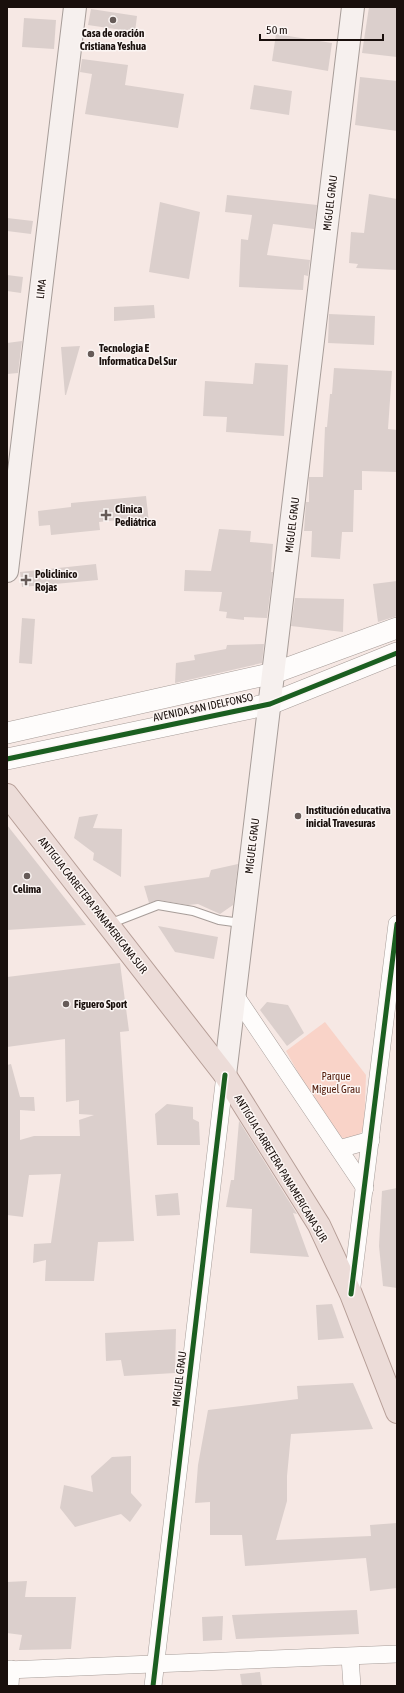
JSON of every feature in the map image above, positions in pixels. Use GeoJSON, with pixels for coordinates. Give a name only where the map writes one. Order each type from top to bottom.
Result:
{"type":"FeatureCollection","features":[{"type":"Feature","properties":{"kind":"highway","name":"ANTIGUA CARRETERA PANAMERICANA SUR"},"geometry":{"type":"LineString","coordinates":[[7,795],[225,1075],[319,1225],[351,1294],[397,1412]]}},
{"type":"Feature","properties":{"kind":"main road","name":"LIMA"},"geometry":{"type":"LineString","coordinates":[[7,571],[75,7]]}},
{"type":"Feature","properties":{"kind":"main road","name":"MIGUEL GRAU"},"geometry":{"type":"LineString","coordinates":[[225,1075],[242,923],[274,673],[353,7]]}},
{"type":"Feature","properties":{"kind":"street","name":"AVENIDA SAN IDELFONSO"},"geometry":{"type":"LineString","coordinates":[[7,733],[274,673],[397,628]]}},
{"type":"Feature","properties":{"kind":"street","name":"AVENIDA SAN IDELFONSO"},"geometry":{"type":"LineString","coordinates":[[7,759],[270,704],[397,653]]}},
{"type":"Feature","properties":{"kind":"street"},"geometry":{"type":"LineString","coordinates":[[351,1294],[397,924]]}},
{"type":"Feature","properties":{"kind":"street"},"geometry":{"type":"LineString","coordinates":[[235,995],[365,1188]]}},
{"type":"Feature","properties":{"kind":"street","name":"MIGUEL GRAU"},"geometry":{"type":"LineString","coordinates":[[153,1686],[225,1075]]}},
{"type":"Feature","properties":{"kind":"street"},"geometry":{"type":"LineString","coordinates":[[339,1149],[371,1140]]}},
{"type":"Feature","properties":{"kind":"street"},"geometry":{"type":"LineString","coordinates":[[9,1675],[155,1665],[397,1654]]}},
{"type":"Feature","properties":{"kind":"street"},"geometry":{"type":"LineString","coordinates":[[350,1657],[352,1686]]}},
{"type":"Feature","properties":{"kind":"lane"},"geometry":{"type":"LineString","coordinates":[[108,925],[158,905],[192,911],[220,920],[242,923]]}},
{"type":"Feature","properties":{"kind":"green space","name":"Parque Miguel Grau"},"geometry":{"type":"Polygon","coordinates":[[[325,1022],[366,1075],[364,1130],[350,1142],[330,1130],[286,1051],[325,1022]]]}},
{"type":"Feature","properties":{"kind":"building"},"geometry":{"type":"Polygon","coordinates":[[[369,7],[397,7],[397,57],[362,53],[369,7]]]}},
{"type":"Feature","properties":{"kind":"building","name":"Casa de oración Cristiana Yeshua"},"geometry":{"type":"Polygon","coordinates":[[[91,9],[137,16],[135,32],[88,25],[91,9]]]}},
{"type":"Feature","properties":{"kind":"building"},"geometry":{"type":"Polygon","coordinates":[[[24,18],[56,20],[54,49],[22,47],[24,18]]]}},
{"type":"Feature","properties":{"kind":"building"},"geometry":{"type":"Polygon","coordinates":[[[276,34],[332,43],[328,71],[272,61],[276,34]]]}},
{"type":"Feature","properties":{"kind":"building"},"geometry":{"type":"Polygon","coordinates":[[[82,59],[128,65],[125,85],[184,94],[178,128],[85,114],[92,74],[80,72],[82,59]]]}},
{"type":"Feature","properties":{"kind":"building"},"geometry":{"type":"Polygon","coordinates":[[[360,77],[397,81],[397,131],[355,125],[360,77]]]}},
{"type":"Feature","properties":{"kind":"building"},"geometry":{"type":"Polygon","coordinates":[[[254,85],[292,91],[289,115],[250,109],[254,85]]]}},
{"type":"Feature","properties":{"kind":"building"},"geometry":{"type":"Polygon","coordinates":[[[369,194],[397,199],[397,270],[356,268],[358,264],[349,263],[351,232],[364,233],[369,194]]]}},
{"type":"Feature","properties":{"kind":"building"},"geometry":{"type":"Polygon","coordinates":[[[227,195],[317,205],[314,229],[273,224],[267,255],[310,260],[308,276],[304,275],[303,290],[239,287],[241,239],[248,240],[252,215],[225,212],[227,195]]]}},
{"type":"Feature","properties":{"kind":"building"},"geometry":{"type":"Polygon","coordinates":[[[160,202],[200,212],[189,279],[149,272],[160,202]]]}},
{"type":"Feature","properties":{"kind":"building"},"geometry":{"type":"Polygon","coordinates":[[[7,218],[33,221],[31,234],[7,231],[7,218]]]}},
{"type":"Feature","properties":{"kind":"building"},"geometry":{"type":"Polygon","coordinates":[[[7,275],[23,277],[21,293],[7,291],[7,275]]]}},
{"type":"Feature","properties":{"kind":"building"},"geometry":{"type":"Polygon","coordinates":[[[154,305],[155,318],[114,321],[114,307],[154,305]]]}},
{"type":"Feature","properties":{"kind":"building"},"geometry":{"type":"Polygon","coordinates":[[[329,314],[375,316],[374,345],[328,343],[329,314]]]}},
{"type":"Feature","properties":{"kind":"building"},"geometry":{"type":"Polygon","coordinates":[[[22,341],[18,373],[7,374],[7,343],[22,341]]]}},
{"type":"Feature","properties":{"kind":"building"},"geometry":{"type":"Polygon","coordinates":[[[80,346],[66,395],[65,395],[61,347],[80,346]]]}},
{"type":"Feature","properties":{"kind":"building"},"geometry":{"type":"Polygon","coordinates":[[[255,363],[288,365],[284,436],[226,432],[227,417],[203,416],[205,381],[253,384],[255,363]]]}},
{"type":"Feature","properties":{"kind":"building"},"geometry":{"type":"Polygon","coordinates":[[[334,368],[392,371],[388,429],[397,430],[397,472],[362,471],[362,490],[354,490],[353,532],[342,532],[340,559],[311,557],[312,531],[304,531],[306,502],[309,502],[309,477],[323,477],[325,427],[327,427],[334,368]]]}},
{"type":"Feature","properties":{"kind":"building","name":"Clinica Pediátrica"},"geometry":{"type":"Polygon","coordinates":[[[146,496],[149,523],[129,525],[128,519],[99,522],[100,530],[51,535],[50,525],[39,526],[38,511],[71,507],[71,503],[146,496]]]}},
{"type":"Feature","properties":{"kind":"building"},"geometry":{"type":"Polygon","coordinates":[[[219,529],[251,531],[250,542],[273,544],[271,572],[273,572],[267,618],[244,617],[244,620],[226,618],[227,612],[219,611],[222,592],[184,591],[185,570],[211,571],[219,529]]]}},
{"type":"Feature","properties":{"kind":"building"},"geometry":{"type":"Polygon","coordinates":[[[96,564],[98,580],[22,587],[20,572],[96,564]]]}},
{"type":"Feature","properties":{"kind":"building"},"geometry":{"type":"Polygon","coordinates":[[[397,581],[397,616],[378,622],[373,584],[397,581]]]}},
{"type":"Feature","properties":{"kind":"building"},"geometry":{"type":"Polygon","coordinates":[[[295,598],[344,599],[343,632],[291,626],[295,598]]]}},
{"type":"Feature","properties":{"kind":"building"},"geometry":{"type":"Polygon","coordinates":[[[22,618],[35,619],[32,664],[19,663],[22,618]]]}},
{"type":"Feature","properties":{"kind":"building"},"geometry":{"type":"Polygon","coordinates":[[[264,644],[262,663],[175,683],[176,663],[195,660],[194,655],[226,649],[227,645],[264,644]]]}},
{"type":"Feature","properties":{"kind":"building"},"geometry":{"type":"Polygon","coordinates":[[[98,814],[93,828],[122,829],[121,877],[93,860],[94,853],[74,838],[79,817],[98,814]]]}},
{"type":"Feature","properties":{"kind":"building","name":"Celima"},"geometry":{"type":"Polygon","coordinates":[[[7,825],[86,925],[7,930],[7,825]]]}},
{"type":"Feature","properties":{"kind":"building"},"geometry":{"type":"Polygon","coordinates":[[[238,864],[233,905],[220,914],[198,904],[188,905],[159,900],[149,903],[144,886],[209,877],[211,870],[238,864]]]}},
{"type":"Feature","properties":{"kind":"building"},"geometry":{"type":"Polygon","coordinates":[[[158,926],[218,937],[214,959],[175,952],[158,926]]]}},
{"type":"Feature","properties":{"kind":"building"},"geometry":{"type":"Polygon","coordinates":[[[120,963],[129,1031],[120,1032],[134,1241],[98,1242],[94,1281],[45,1281],[46,1260],[33,1263],[34,1244],[51,1243],[61,1174],[29,1175],[23,1217],[7,1215],[7,1065],[11,1064],[20,1097],[34,1097],[35,1111],[20,1110],[20,1140],[34,1136],[80,1136],[79,1120],[94,1115],[79,1114],[79,1100],[66,1102],[65,1039],[7,1047],[7,977],[120,963]]]}},
{"type":"Feature","properties":{"kind":"building"},"geometry":{"type":"Polygon","coordinates":[[[267,1002],[288,1005],[304,1033],[287,1046],[260,1010],[267,1002]]]}},
{"type":"Feature","properties":{"kind":"building"},"geometry":{"type":"Polygon","coordinates":[[[167,1104],[193,1107],[193,1119],[199,1122],[200,1145],[157,1145],[155,1114],[167,1104]]]}},
{"type":"Feature","properties":{"kind":"building"},"geometry":{"type":"Polygon","coordinates":[[[239,1121],[297,1214],[293,1213],[309,1257],[250,1253],[252,1209],[226,1207],[231,1180],[234,1180],[239,1121]]]}},
{"type":"Feature","properties":{"kind":"building"},"geometry":{"type":"Polygon","coordinates":[[[397,1188],[397,1288],[383,1286],[379,1246],[382,1191],[397,1188]]]}},
{"type":"Feature","properties":{"kind":"building"},"geometry":{"type":"Polygon","coordinates":[[[178,1193],[180,1215],[157,1216],[155,1195],[178,1193]]]}},
{"type":"Feature","properties":{"kind":"building"},"geometry":{"type":"Polygon","coordinates":[[[332,1304],[344,1338],[318,1340],[316,1305],[332,1304]]]}},
{"type":"Feature","properties":{"kind":"building"},"geometry":{"type":"Polygon","coordinates":[[[176,1329],[175,1373],[124,1376],[121,1360],[106,1361],[105,1333],[176,1329]]]}},
{"type":"Feature","properties":{"kind":"building"},"geometry":{"type":"Polygon","coordinates":[[[353,1383],[373,1429],[291,1434],[287,1476],[287,1501],[276,1540],[371,1536],[370,1525],[397,1523],[397,1588],[370,1591],[366,1558],[245,1566],[242,1535],[210,1535],[210,1502],[195,1503],[198,1465],[208,1410],[298,1399],[297,1386],[353,1383]]]}},
{"type":"Feature","properties":{"kind":"building"},"geometry":{"type":"Polygon","coordinates":[[[131,1456],[131,1493],[142,1505],[130,1522],[121,1514],[75,1527],[60,1508],[64,1485],[93,1492],[91,1476],[112,1457],[131,1456]]]}},
{"type":"Feature","properties":{"kind":"building"},"geometry":{"type":"Polygon","coordinates":[[[27,1581],[25,1597],[76,1597],[71,1649],[19,1650],[22,1635],[7,1633],[7,1582],[27,1581]]]}},
{"type":"Feature","properties":{"kind":"building"},"geometry":{"type":"Polygon","coordinates":[[[357,1610],[359,1634],[236,1639],[232,1615],[357,1610]]]}},
{"type":"Feature","properties":{"kind":"building"},"geometry":{"type":"Polygon","coordinates":[[[223,1616],[222,1640],[203,1641],[202,1617],[223,1616]]]}},
{"type":"Feature","properties":{"kind":"building"},"geometry":{"type":"Polygon","coordinates":[[[260,1672],[262,1686],[242,1686],[240,1674],[260,1672]]]}},
{"type":"Feature","properties":{"kind":"cycle path"},"geometry":{"type":"LineString","coordinates":[[7,759],[270,704],[397,653]]}},
{"type":"Feature","properties":{"kind":"cycle path"},"geometry":{"type":"LineString","coordinates":[[351,1294],[397,924]]}},
{"type":"Feature","properties":{"kind":"cycle path"},"geometry":{"type":"LineString","coordinates":[[153,1686],[225,1075]]}},
{"type":"Feature","properties":{"kind":"place","name":"Casa de oración Cristiana Yeshua"},"geometry":{"type":"Point","coordinates":[113,20]}},
{"type":"Feature","properties":{"kind":"place","name":"Tecnologia E Informatica Del Sur"},"geometry":{"type":"Point","coordinates":[91,354]}},
{"type":"Feature","properties":{"kind":"place","name":"Clinica Pediátrica"},"geometry":{"type":"Point","coordinates":[106,515]}},
{"type":"Feature","properties":{"kind":"place","name":"Policlinico Rojas"},"geometry":{"type":"Point","coordinates":[26,580]}},
{"type":"Feature","properties":{"kind":"place","name":"Institución educativa inicial Travesuras"},"geometry":{"type":"Point","coordinates":[298,816]}},
{"type":"Feature","properties":{"kind":"place","name":"Celima"},"geometry":{"type":"Point","coordinates":[27,876]}},
{"type":"Feature","properties":{"kind":"place","name":"Figuero Sport"},"geometry":{"type":"Point","coordinates":[66,1004]}}]}
